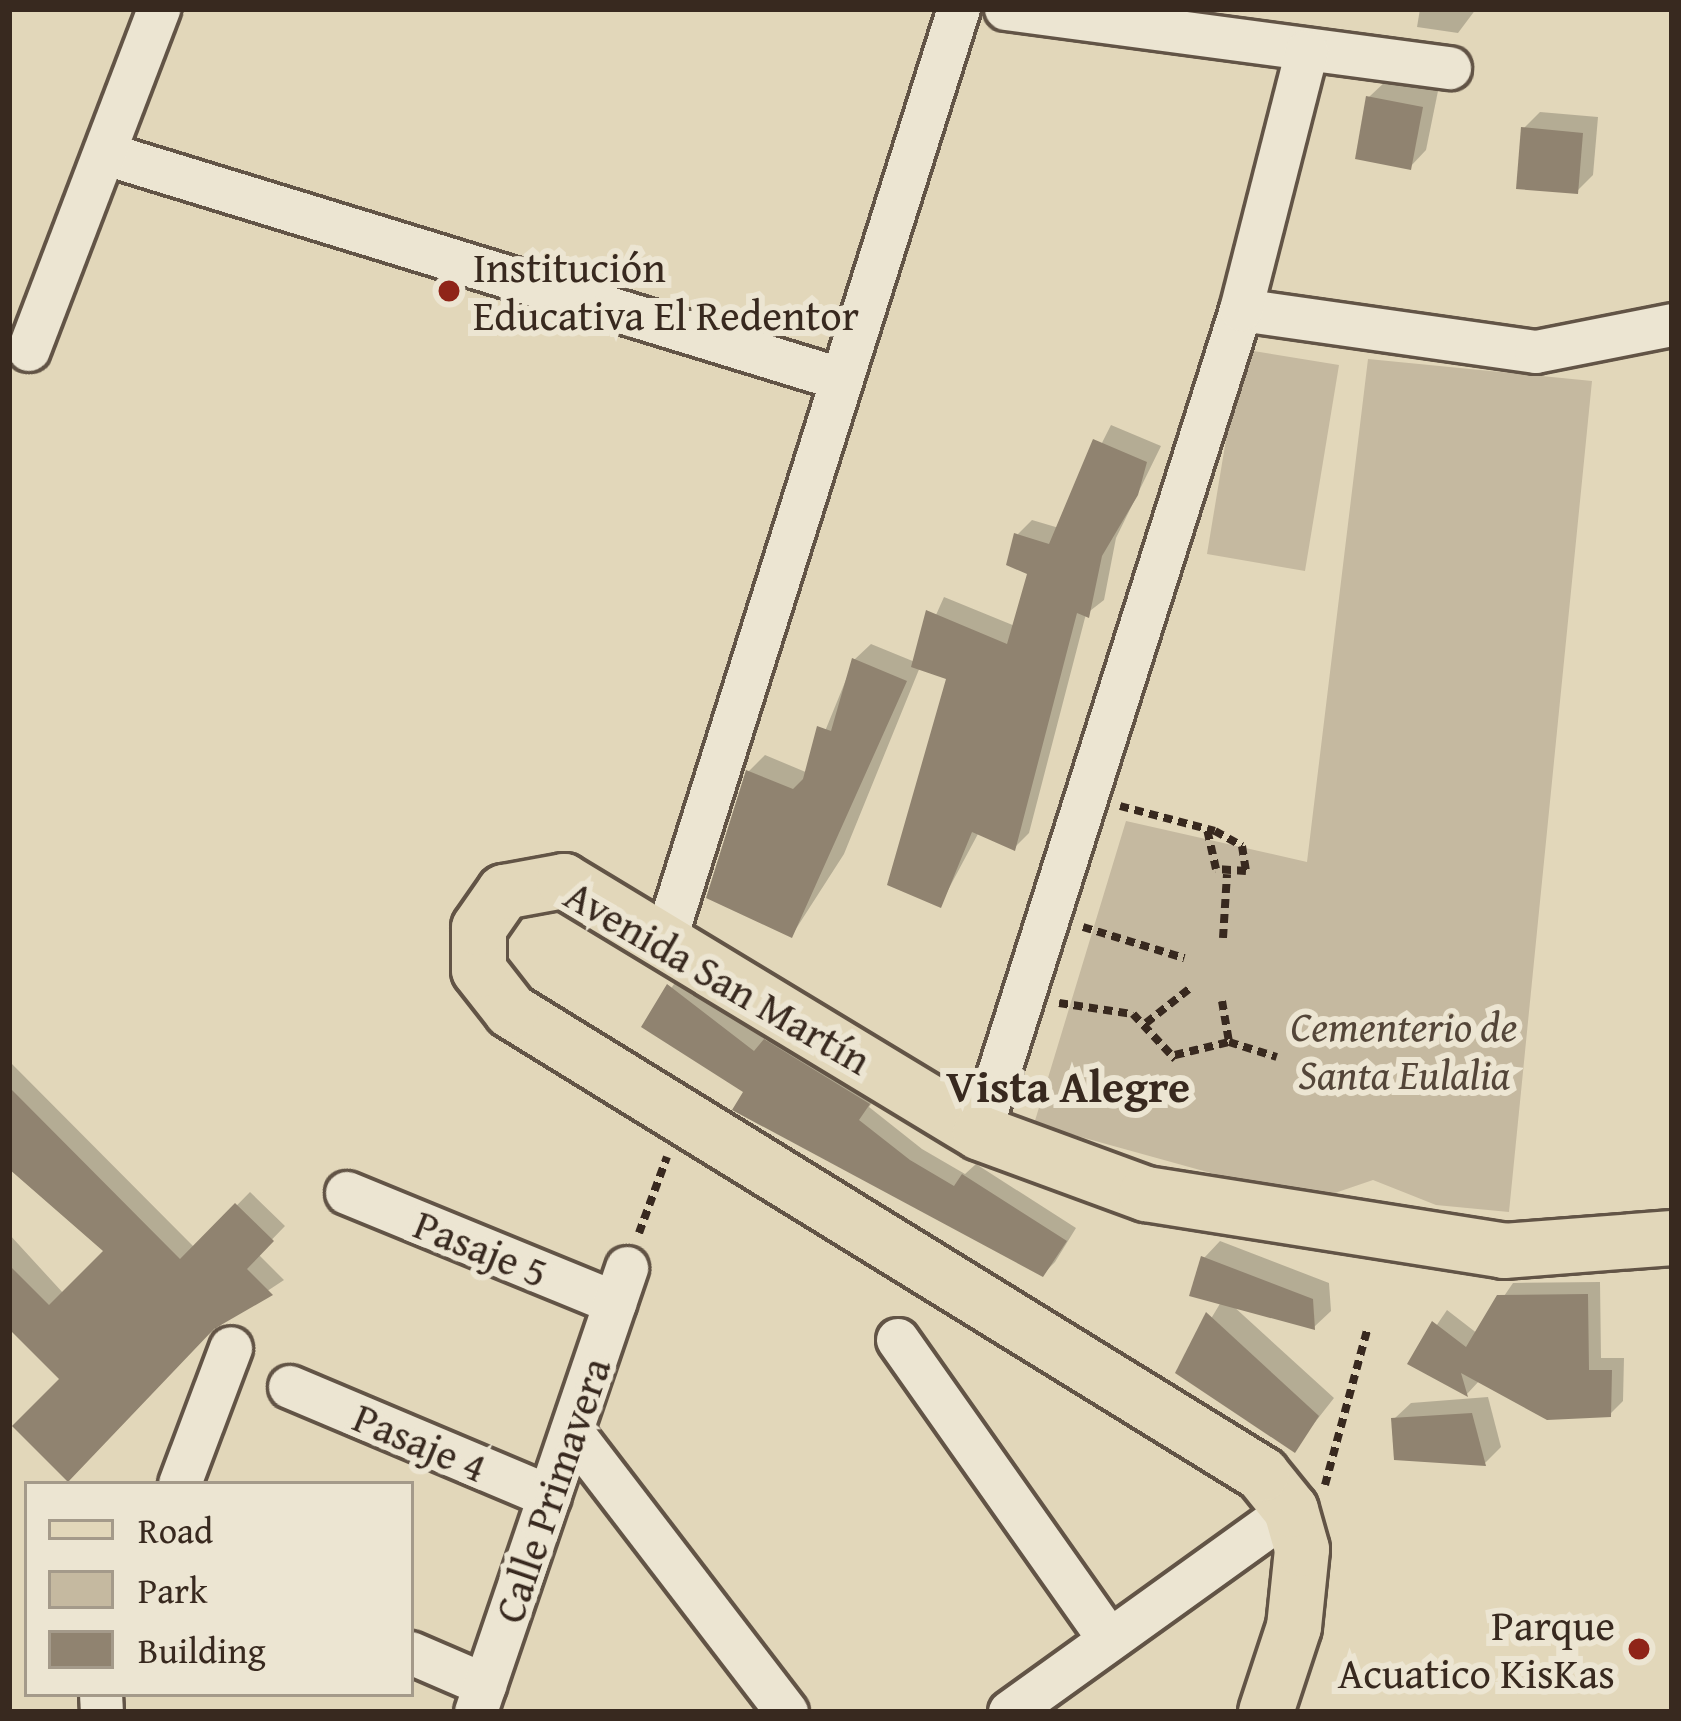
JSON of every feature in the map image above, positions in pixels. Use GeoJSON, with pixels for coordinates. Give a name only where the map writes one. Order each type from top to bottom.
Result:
{"type":"FeatureCollection","features":[{"type":"Feature","properties":{"kind":"main road","name":"Avenida San Martín"},"geometry":{"type":"LineString","coordinates":[[1296,1529],[1232,1450],[680,1119],[511,1011],[478,970],[479,928],[504,892],[535,878],[564,881],[980,1132],[1147,1194],[1275,1220],[1504,1251],[1672,1238]]}},
{"type":"Feature","properties":{"kind":"main road"},"geometry":{"type":"LineString","coordinates":[[1266,1712],[1294,1627],[1296,1529]]}},
{"type":"Feature","properties":{"kind":"street"},"geometry":{"type":"LineString","coordinates":[[29,350],[159,9]]}},
{"type":"Feature","properties":{"kind":"street"},"geometry":{"type":"LineString","coordinates":[[665,938],[959,9]]}},
{"type":"Feature","properties":{"kind":"street"},"geometry":{"type":"LineString","coordinates":[[1006,9],[1450,68]]}},
{"type":"Feature","properties":{"kind":"street"},"geometry":{"type":"LineString","coordinates":[[980,1132],[1029,994],[1241,310],[1307,51]]}},
{"type":"Feature","properties":{"kind":"street"},"geometry":{"type":"LineString","coordinates":[[106,154],[840,379]]}},
{"type":"Feature","properties":{"kind":"street"},"geometry":{"type":"LineString","coordinates":[[1241,310],[1536,352],[1672,325]]}},
{"type":"Feature","properties":{"kind":"street","name":"Pasaje 5"},"geometry":{"type":"LineString","coordinates":[[347,1192],[621,1286]]}},
{"type":"Feature","properties":{"kind":"street","name":"Calle Primavera"},"geometry":{"type":"LineString","coordinates":[[481,1699],[621,1286]]}},
{"type":"Feature","properties":{"kind":"street"},"geometry":{"type":"LineString","coordinates":[[898,1340],[1109,1640]]}},
{"type":"Feature","properties":{"kind":"street"},"geometry":{"type":"LineString","coordinates":[[181,1481],[231,1348]]}},
{"type":"Feature","properties":{"kind":"street","name":"Pasaje 4"},"geometry":{"type":"LineString","coordinates":[[290,1387],[550,1497]]}},
{"type":"Feature","properties":{"kind":"street"},"geometry":{"type":"LineString","coordinates":[[572,1432],[787,1712]]}},
{"type":"Feature","properties":{"kind":"street"},"geometry":{"type":"LineString","coordinates":[[1010,1712],[1109,1640],[1296,1529]]}},
{"type":"Feature","properties":{"kind":"street"},"geometry":{"type":"LineString","coordinates":[[414,1655],[481,1699]]}},
{"type":"Feature","properties":{"kind":"path"},"geometry":{"type":"LineString","coordinates":[[1090,798],[1207,829],[1251,858],[1227,874]]}},
{"type":"Feature","properties":{"kind":"path"},"geometry":{"type":"LineString","coordinates":[[1207,829],[1209,860],[1227,874]]}},
{"type":"Feature","properties":{"kind":"path"},"geometry":{"type":"LineString","coordinates":[[1223,938],[1227,874]]}},
{"type":"Feature","properties":{"kind":"path"},"geometry":{"type":"LineString","coordinates":[[1053,918],[1184,958]]}},
{"type":"Feature","properties":{"kind":"path"},"geometry":{"type":"LineString","coordinates":[[1146,1023],[1189,989]]}},
{"type":"Feature","properties":{"kind":"path"},"geometry":{"type":"LineString","coordinates":[[1029,994],[1146,1023],[1175,1057],[1229,1042],[1277,1057]]}},
{"type":"Feature","properties":{"kind":"path"},"geometry":{"type":"LineString","coordinates":[[1222,1001],[1229,1042]]}},
{"type":"Feature","properties":{"kind":"path"},"geometry":{"type":"LineString","coordinates":[[621,1286],[680,1119]]}},
{"type":"Feature","properties":{"kind":"path"},"geometry":{"type":"LineString","coordinates":[[1296,1529],[1350,1419],[1367,1330]]}},
{"type":"Feature","properties":{"kind":"green space"},"geometry":{"type":"Polygon","coordinates":[[[1241,349],[1339,365],[1305,571],[1207,554],[1241,349]]]}},
{"type":"Feature","properties":{"kind":"green space","name":"Cementerio de Santa Eulalia"},"geometry":{"type":"Polygon","coordinates":[[[1368,359],[1592,381],[1509,1212],[1436,1205],[1373,1180],[1329,1195],[1265,1188],[1034,1124],[1126,821],[1307,862],[1368,359]]]}},
{"type":"Feature","properties":{"kind":"building"},"geometry":{"type":"Polygon","coordinates":[[[1366,96],[1423,107],[1411,170],[1355,159],[1366,96]]]}},
{"type":"Feature","properties":{"kind":"building"},"geometry":{"type":"Polygon","coordinates":[[[1521,127],[1583,133],[1578,194],[1516,189],[1521,127]]]}},
{"type":"Feature","properties":{"kind":"building"},"geometry":{"type":"Polygon","coordinates":[[[1093,439],[1147,462],[1138,495],[1102,556],[1089,618],[1077,613],[1015,851],[972,832],[941,908],[887,885],[946,679],[911,667],[926,610],[1007,644],[1027,574],[1006,565],[1014,533],[1049,544],[1093,439]]]}},
{"type":"Feature","properties":{"kind":"building"},"geometry":{"type":"Polygon","coordinates":[[[852,658],[907,681],[792,938],[706,898],[746,770],[793,789],[803,779],[817,726],[831,731],[852,658]]]}},
{"type":"Feature","properties":{"kind":"building"},"geometry":{"type":"Polygon","coordinates":[[[667,984],[754,1051],[764,1039],[870,1104],[859,1120],[910,1160],[954,1186],[962,1174],[1067,1241],[1043,1277],[732,1110],[743,1092],[641,1027],[667,984]]]}},
{"type":"Feature","properties":{"kind":"building"},"geometry":{"type":"Polygon","coordinates":[[[9,1087],[180,1259],[235,1203],[274,1241],[247,1269],[273,1295],[214,1329],[69,1481],[12,1426],[59,1379],[9,1329],[9,1265],[49,1305],[103,1251],[9,1169],[9,1087]]]}},
{"type":"Feature","properties":{"kind":"building"},"geometry":{"type":"Polygon","coordinates":[[[1201,1256],[1313,1299],[1315,1330],[1189,1296],[1201,1256]]]}},
{"type":"Feature","properties":{"kind":"building"},"geometry":{"type":"Polygon","coordinates":[[[1588,1294],[1589,1370],[1612,1370],[1611,1417],[1547,1420],[1461,1373],[1468,1397],[1407,1364],[1432,1321],[1466,1347],[1497,1295],[1588,1294]]]}},
{"type":"Feature","properties":{"kind":"building"},"geometry":{"type":"Polygon","coordinates":[[[1206,1312],[1319,1416],[1295,1453],[1175,1373],[1206,1312]]]}},
{"type":"Feature","properties":{"kind":"building"},"geometry":{"type":"Polygon","coordinates":[[[1472,1413],[1486,1466],[1394,1460],[1391,1418],[1472,1413]]]}},
{"type":"Feature","properties":{"kind":"place","name":"Institución Educativa El Redentor"},"geometry":{"type":"Point","coordinates":[449,291]}},
{"type":"Feature","properties":{"kind":"place","name":"Parque Acuatico KisKas"},"geometry":{"type":"Point","coordinates":[1639,1649]}},
{"type":"Feature","properties":{"kind":"district","name":"Vista Alegre"},"geometry":{"type":"Point","coordinates":[1068,1086]}}]}
